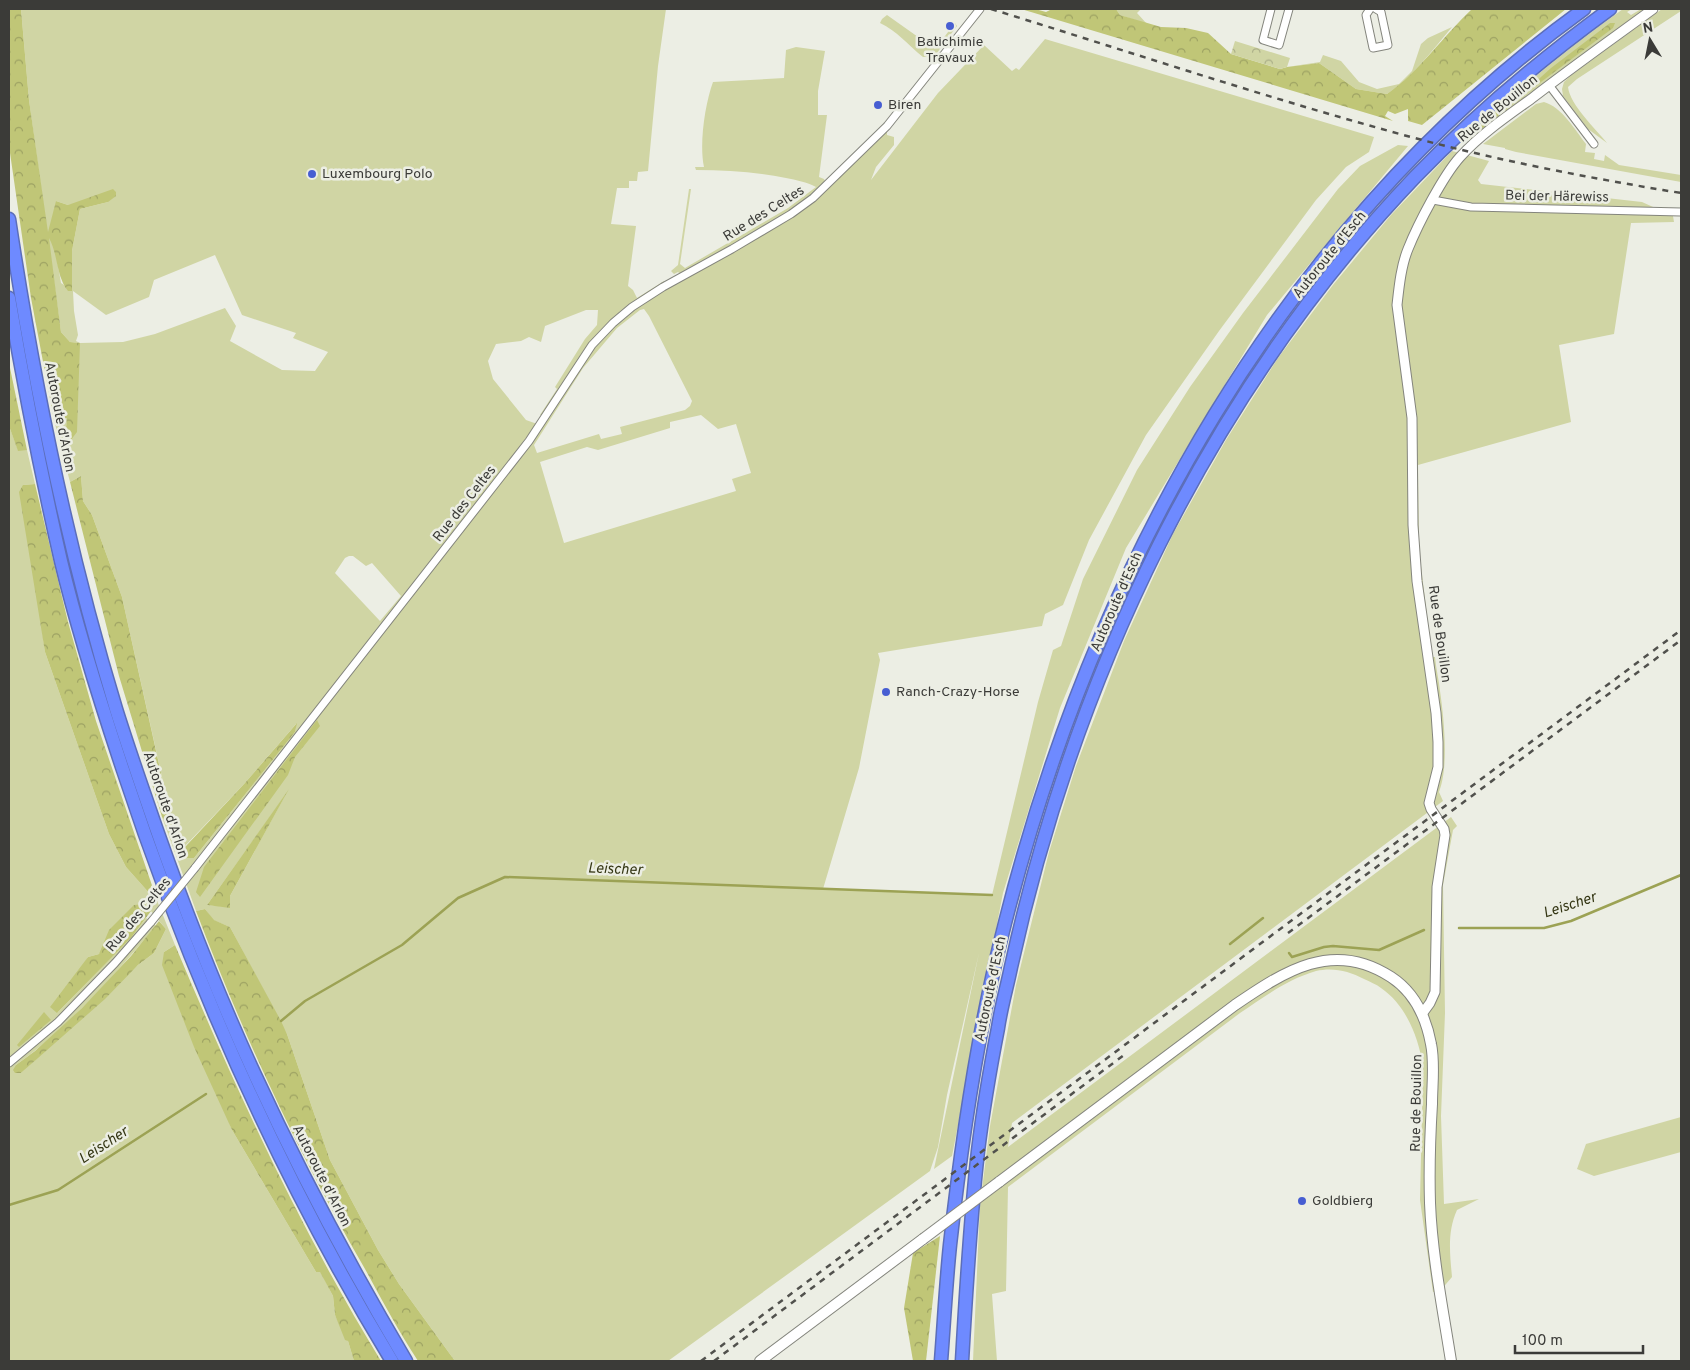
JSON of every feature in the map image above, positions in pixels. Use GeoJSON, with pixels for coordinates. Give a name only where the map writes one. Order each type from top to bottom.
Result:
{"type":"FeatureCollection","features":[{"type":"Feature","properties":{"kind":"highway","name":"Autoroute d'Esch"},"geometry":{"type":"LineString","coordinates":[[941,1361],[950,1246],[968,1110],[984,1017],[1004,925],[1045,784],[1075,697],[1130,570],[1164,501],[1228,392],[1308,278],[1352,225],[1407,164],[1448,123],[1519,59],[1584,9]]}},
{"type":"Feature","properties":{"kind":"highway","name":"Autoroute d'Esch"},"geometry":{"type":"LineString","coordinates":[[962,1361],[969,1242],[978,1149],[998,1023],[1020,929],[1058,794],[1116,636],[1140,585],[1177,510],[1219,436],[1272,353],[1355,244],[1416,176],[1461,132],[1526,73],[1610,9]]}},
{"type":"Feature","properties":{"kind":"highway","name":"Autoroute d'Arlon"},"geometry":{"type":"LineString","coordinates":[[9,219],[37,387],[74,559],[116,712],[160,840],[190,920],[257,1080],[347,1258],[406,1361]]}},
{"type":"Feature","properties":{"kind":"highway","name":"Autoroute d'Arlon"},"geometry":{"type":"LineString","coordinates":[[9,298],[25,394],[62,562],[105,715],[147,843],[178,926],[265,1127],[310,1218],[392,1361]]}},
{"type":"Feature","properties":{"kind":"main road"},"geometry":{"type":"LineString","coordinates":[[760,1361],[1236,1005],[1270,982],[1296,969],[1332,959],[1362,962],[1396,980],[1411,996],[1422,1014]]}},
{"type":"Feature","properties":{"kind":"main road","name":"Rue de Bouillon"},"geometry":{"type":"LineString","coordinates":[[1422,1014],[1431,1045],[1433,1071],[1430,1205],[1438,1280],[1451,1361]]}},
{"type":"Feature","properties":{"kind":"street","name":"Rue des Celtes"},"geometry":{"type":"LineString","coordinates":[[9,1062],[58,1022],[151,922],[196,868],[529,441],[592,345],[613,323],[663,287],[741,244],[813,198],[887,126],[980,9]]}},
{"type":"Feature","properties":{"kind":"street"},"geometry":{"type":"LineString","coordinates":[[1271,9],[1263,40],[1279,45],[1289,9]]}},
{"type":"Feature","properties":{"kind":"street"},"geometry":{"type":"LineString","coordinates":[[1370,9],[1366,15],[1373,48],[1388,45],[1381,12],[1376,9]]}},
{"type":"Feature","properties":{"kind":"street","name":"Rue de Bouillon"},"geometry":{"type":"LineString","coordinates":[[1422,1014],[1435,992],[1437,887],[1445,835],[1444,828],[1431,810],[1429,803],[1438,767],[1438,742],[1436,713],[1417,581],[1414,534],[1412,418],[1397,305],[1399,287],[1408,250],[1433,200],[1459,158],[1475,142],[1549,85],[1653,9]]}},
{"type":"Feature","properties":{"kind":"street"},"geometry":{"type":"LineString","coordinates":[[1549,85],[1594,144]]}},
{"type":"Feature","properties":{"kind":"street","name":"Bei der Härewiss"},"geometry":{"type":"LineString","coordinates":[[1433,200],[1471,207],[1681,212]]}},
{"type":"Feature","properties":{"kind":"green space"},"geometry":{"type":"Polygon","coordinates":[[[9,9],[21,9],[29,100],[48,232],[56,201],[68,205],[113,189],[116,192],[116,196],[108,202],[80,209],[72,251],[72,291],[68,291],[61,279],[49,238],[61,332],[70,342],[80,343],[77,432],[64,449],[67,418],[54,420],[31,298],[9,146],[9,9]]]}},
{"type":"Feature","properties":{"kind":"green space"},"geometry":{"type":"Polygon","coordinates":[[[21,9],[666,9],[658,66],[648,171],[638,172],[637,181],[629,181],[629,188],[617,188],[611,224],[636,226],[628,286],[633,290],[637,298],[664,281],[663,286],[683,276],[678,272],[674,274],[671,271],[678,265],[689,189],[691,189],[680,264],[685,268],[788,208],[816,187],[801,181],[775,176],[719,170],[696,170],[695,167],[704,167],[702,147],[704,124],[713,82],[784,78],[786,50],[796,47],[825,51],[818,91],[818,115],[827,115],[819,177],[824,179],[827,185],[887,126],[887,135],[894,137],[894,145],[876,167],[871,180],[938,93],[984,45],[1012,71],[1016,68],[1019,70],[1045,39],[1374,137],[1369,152],[1346,167],[1316,200],[1219,331],[1146,435],[1089,540],[1063,605],[1045,614],[1042,626],[878,653],[880,660],[859,768],[823,889],[992,895],[1038,702],[1053,650],[1061,646],[1083,579],[1137,470],[1190,387],[1243,313],[1338,189],[1360,166],[1398,145],[1408,146],[1267,315],[1126,548],[1060,708],[1003,893],[952,1156],[934,1169],[979,953],[947,1095],[938,1147],[930,1171],[668,1361],[455,1361],[399,1284],[378,1250],[330,1160],[287,1034],[230,927],[213,920],[205,909],[196,911],[162,817],[168,825],[172,822],[122,597],[92,515],[83,501],[81,476],[70,482],[54,420],[67,418],[65,448],[79,343],[70,342],[61,332],[29,100],[21,9]],[[56,201],[57,260],[61,283],[72,290],[72,251],[80,209],[108,202],[68,205],[56,201]],[[215,255],[154,280],[149,297],[106,315],[73,291],[78,335],[76,341],[80,343],[123,342],[155,334],[225,308],[236,326],[230,341],[282,370],[315,371],[328,352],[293,338],[296,333],[242,315],[215,255]],[[644,309],[617,328],[583,368],[534,445],[537,453],[599,434],[601,439],[622,434],[620,427],[685,410],[690,406],[692,401],[644,309]],[[586,310],[545,326],[541,342],[529,337],[521,341],[496,344],[488,361],[493,379],[526,420],[540,425],[546,415],[540,415],[557,389],[555,387],[585,339],[597,325],[598,310],[586,310]],[[701,415],[670,422],[670,428],[598,450],[587,447],[540,462],[564,543],[736,491],[732,479],[751,473],[736,424],[718,429],[701,415]],[[353,556],[345,558],[335,573],[380,621],[401,596],[372,563],[366,566],[353,556]],[[296,724],[244,784],[185,846],[180,842],[178,844],[181,858],[194,858],[295,732],[296,724]],[[286,794],[207,905],[230,907],[230,896],[286,794]]]}},
{"type":"Feature","properties":{"kind":"green space"},"geometry":{"type":"Polygon","coordinates":[[[1021,9],[1035,9],[1046,12],[1052,9],[1116,9],[1120,15],[1161,27],[1186,28],[1208,33],[1231,54],[1280,69],[1319,63],[1356,89],[1387,94],[1421,64],[1472,9],[1566,9],[1422,125],[1408,121],[1408,109],[1395,114],[1388,111],[1385,116],[1393,121],[1021,9]]]}},
{"type":"Feature","properties":{"kind":"green space"},"geometry":{"type":"Polygon","coordinates":[[[1116,9],[1141,9],[1137,13],[1147,24],[1120,15],[1116,9]]]}},
{"type":"Feature","properties":{"kind":"green space"},"geometry":{"type":"Polygon","coordinates":[[[1623,9],[1632,9],[1627,12],[1631,15],[1644,9],[1470,140],[1464,139],[1542,71],[1623,9]]]}},
{"type":"Feature","properties":{"kind":"green space"},"geometry":{"type":"Polygon","coordinates":[[[1662,9],[1681,9],[1681,11],[1577,79],[1568,87],[1578,109],[1607,143],[1588,129],[1563,96],[1564,82],[1662,9]]]}},
{"type":"Feature","properties":{"kind":"green space"},"geometry":{"type":"Polygon","coordinates":[[[887,15],[935,49],[955,23],[957,26],[934,57],[929,54],[927,57],[923,57],[897,34],[880,23],[887,15]]]}},
{"type":"Feature","properties":{"kind":"green space"},"geometry":{"type":"Polygon","coordinates":[[[1610,23],[1615,23],[1613,28],[1533,88],[1531,86],[1551,68],[1610,23]]]}},
{"type":"Feature","properties":{"kind":"green space"},"geometry":{"type":"Polygon","coordinates":[[[1452,27],[1414,71],[1396,87],[1387,94],[1356,89],[1319,63],[1287,67],[1320,62],[1323,55],[1341,61],[1359,82],[1377,89],[1399,84],[1412,71],[1421,44],[1428,38],[1452,27]]]}},
{"type":"Feature","properties":{"kind":"green space"},"geometry":{"type":"Polygon","coordinates":[[[1235,41],[1290,58],[1287,67],[1280,69],[1231,54],[1235,41]]]}},
{"type":"Feature","properties":{"kind":"green space"},"geometry":{"type":"Polygon","coordinates":[[[1518,97],[1518,100],[1474,133],[1514,98],[1518,97]]]}},
{"type":"Feature","properties":{"kind":"green space"},"geometry":{"type":"Polygon","coordinates":[[[1544,102],[1557,109],[1568,120],[1586,144],[1585,152],[1595,153],[1594,159],[1604,161],[1605,155],[1619,165],[1681,175],[1681,182],[1516,152],[1483,144],[1536,104],[1544,102]]]}},
{"type":"Feature","properties":{"kind":"green space"},"geometry":{"type":"Polygon","coordinates":[[[1452,151],[1489,161],[1478,180],[1481,184],[1642,202],[1673,216],[1674,222],[1631,223],[1614,334],[1559,345],[1571,422],[1418,465],[1419,550],[1432,657],[1435,657],[1444,728],[1444,769],[1439,792],[1443,801],[1012,1123],[1008,1147],[1451,817],[1457,826],[1453,830],[1443,885],[1445,1013],[1441,1116],[1444,1204],[1479,1199],[1457,1210],[1454,1218],[1450,1243],[1452,1277],[1440,1291],[1433,1292],[1420,1200],[1423,1067],[1415,1034],[1398,1003],[1379,987],[1347,972],[1335,970],[1316,971],[1286,984],[1240,1013],[1008,1187],[1006,1291],[992,1294],[997,1361],[973,1361],[980,1205],[990,1126],[1016,985],[1049,852],[1076,766],[1124,641],[1173,534],[1226,440],[1278,358],[1333,285],[1391,215],[1452,151]]]}},
{"type":"Feature","properties":{"kind":"green space"},"geometry":{"type":"Polygon","coordinates":[[[9,363],[27,450],[18,451],[9,426],[9,363]]]}},
{"type":"Feature","properties":{"kind":"green space"},"geometry":{"type":"Polygon","coordinates":[[[9,426],[18,450],[27,450],[35,484],[23,485],[45,652],[109,834],[126,867],[158,903],[175,945],[164,952],[232,1130],[316,1272],[320,1271],[333,1296],[335,1315],[348,1341],[354,1361],[9,1361],[9,426]],[[145,904],[99,954],[88,957],[57,1013],[131,938],[146,918],[156,926],[73,1018],[16,1065],[15,1073],[21,1073],[138,965],[154,953],[166,929],[145,904]]]}},
{"type":"Feature","properties":{"kind":"green space"},"geometry":{"type":"Polygon","coordinates":[[[81,476],[83,501],[92,515],[122,597],[172,823],[168,825],[162,817],[119,676],[70,482],[81,476]]]}},
{"type":"Feature","properties":{"kind":"green space"},"geometry":{"type":"Polygon","coordinates":[[[35,484],[68,622],[96,721],[158,903],[126,867],[109,834],[45,652],[19,492],[23,485],[35,484]]]}},
{"type":"Feature","properties":{"kind":"green space"},"geometry":{"type":"Polygon","coordinates":[[[317,720],[320,726],[295,757],[288,775],[200,897],[196,892],[204,867],[317,720]]]}},
{"type":"Feature","properties":{"kind":"green space"},"geometry":{"type":"Polygon","coordinates":[[[297,723],[295,732],[194,858],[180,858],[177,845],[180,842],[186,846],[244,784],[297,723]]]}},
{"type":"Feature","properties":{"kind":"green space"},"geometry":{"type":"Polygon","coordinates":[[[289,789],[230,896],[230,908],[207,905],[289,789]]]}},
{"type":"Feature","properties":{"kind":"green space"},"geometry":{"type":"Polygon","coordinates":[[[145,904],[151,911],[131,938],[57,1013],[50,1007],[88,957],[99,954],[109,930],[134,905],[145,904]]]}},
{"type":"Feature","properties":{"kind":"green space"},"geometry":{"type":"Polygon","coordinates":[[[205,909],[214,920],[230,927],[281,1021],[330,1160],[378,1250],[399,1284],[455,1361],[418,1361],[341,1226],[273,1094],[233,1003],[196,911],[205,909]]]}},
{"type":"Feature","properties":{"kind":"green space"},"geometry":{"type":"Polygon","coordinates":[[[159,921],[166,929],[154,953],[138,965],[105,999],[21,1073],[15,1073],[13,1070],[16,1065],[35,1051],[82,1008],[131,956],[159,921]]]}},
{"type":"Feature","properties":{"kind":"green space"},"geometry":{"type":"Polygon","coordinates":[[[175,945],[221,1052],[270,1157],[323,1260],[381,1361],[354,1361],[348,1341],[345,1340],[335,1315],[333,1296],[320,1272],[316,1272],[232,1130],[194,1047],[162,965],[164,952],[175,945]]]}},
{"type":"Feature","properties":{"kind":"green space"},"geometry":{"type":"Polygon","coordinates":[[[44,1012],[51,1020],[19,1047],[17,1045],[44,1012]]]}},
{"type":"Feature","properties":{"kind":"green space"},"geometry":{"type":"Polygon","coordinates":[[[1681,1117],[1681,1152],[1594,1176],[1577,1169],[1586,1144],[1681,1117]]]}},
{"type":"Feature","properties":{"kind":"green space"},"geometry":{"type":"Polygon","coordinates":[[[940,1236],[926,1361],[913,1361],[904,1308],[913,1253],[940,1236]]]}},
{"type":"Feature","properties":{"kind":"waterway","name":"Leischer"},"geometry":{"type":"LineString","coordinates":[[1459,928],[1544,928],[1571,921],[1681,875]]}},
{"type":"Feature","properties":{"kind":"waterway","name":"Leischer"},"geometry":{"type":"LineString","coordinates":[[281,1021],[305,1001],[402,945],[458,898],[505,877],[992,895]]}},
{"type":"Feature","properties":{"kind":"waterway","name":"Leischer"},"geometry":{"type":"LineString","coordinates":[[1230,944],[1263,918]]}},
{"type":"Feature","properties":{"kind":"waterway","name":"Leischer"},"geometry":{"type":"LineString","coordinates":[[1289,953],[1292,957],[1333,946],[1379,950],[1424,930]]}},
{"type":"Feature","properties":{"kind":"waterway","name":"Leischer"},"geometry":{"type":"LineString","coordinates":[[9,1205],[58,1190],[206,1094]]}},
{"type":"Feature","properties":{"kind":"railway"},"geometry":{"type":"LineString","coordinates":[[991,9],[1190,72],[1425,141],[1534,166],[1681,193]]}},
{"type":"Feature","properties":{"kind":"railway"},"geometry":{"type":"LineString","coordinates":[[701,1361],[1681,630]]}},
{"type":"Feature","properties":{"kind":"railway"},"geometry":{"type":"LineString","coordinates":[[1288,933],[1681,640]]}},
{"type":"Feature","properties":{"kind":"railway"},"geometry":{"type":"LineString","coordinates":[[714,1361],[1124,1055]]}},
{"type":"Feature","properties":{"kind":"place","name":"Batichimie Travaux"},"geometry":{"type":"Point","coordinates":[950,26]}},
{"type":"Feature","properties":{"kind":"place","name":"Biren"},"geometry":{"type":"Point","coordinates":[878,105]}},
{"type":"Feature","properties":{"kind":"place","name":"Luxembourg Polo"},"geometry":{"type":"Point","coordinates":[312,174]}},
{"type":"Feature","properties":{"kind":"place","name":"Ranch-Crazy-Horse"},"geometry":{"type":"Point","coordinates":[886,692]}},
{"type":"Feature","properties":{"kind":"place","name":"Goldbierg"},"geometry":{"type":"Point","coordinates":[1302,1201]}}]}
